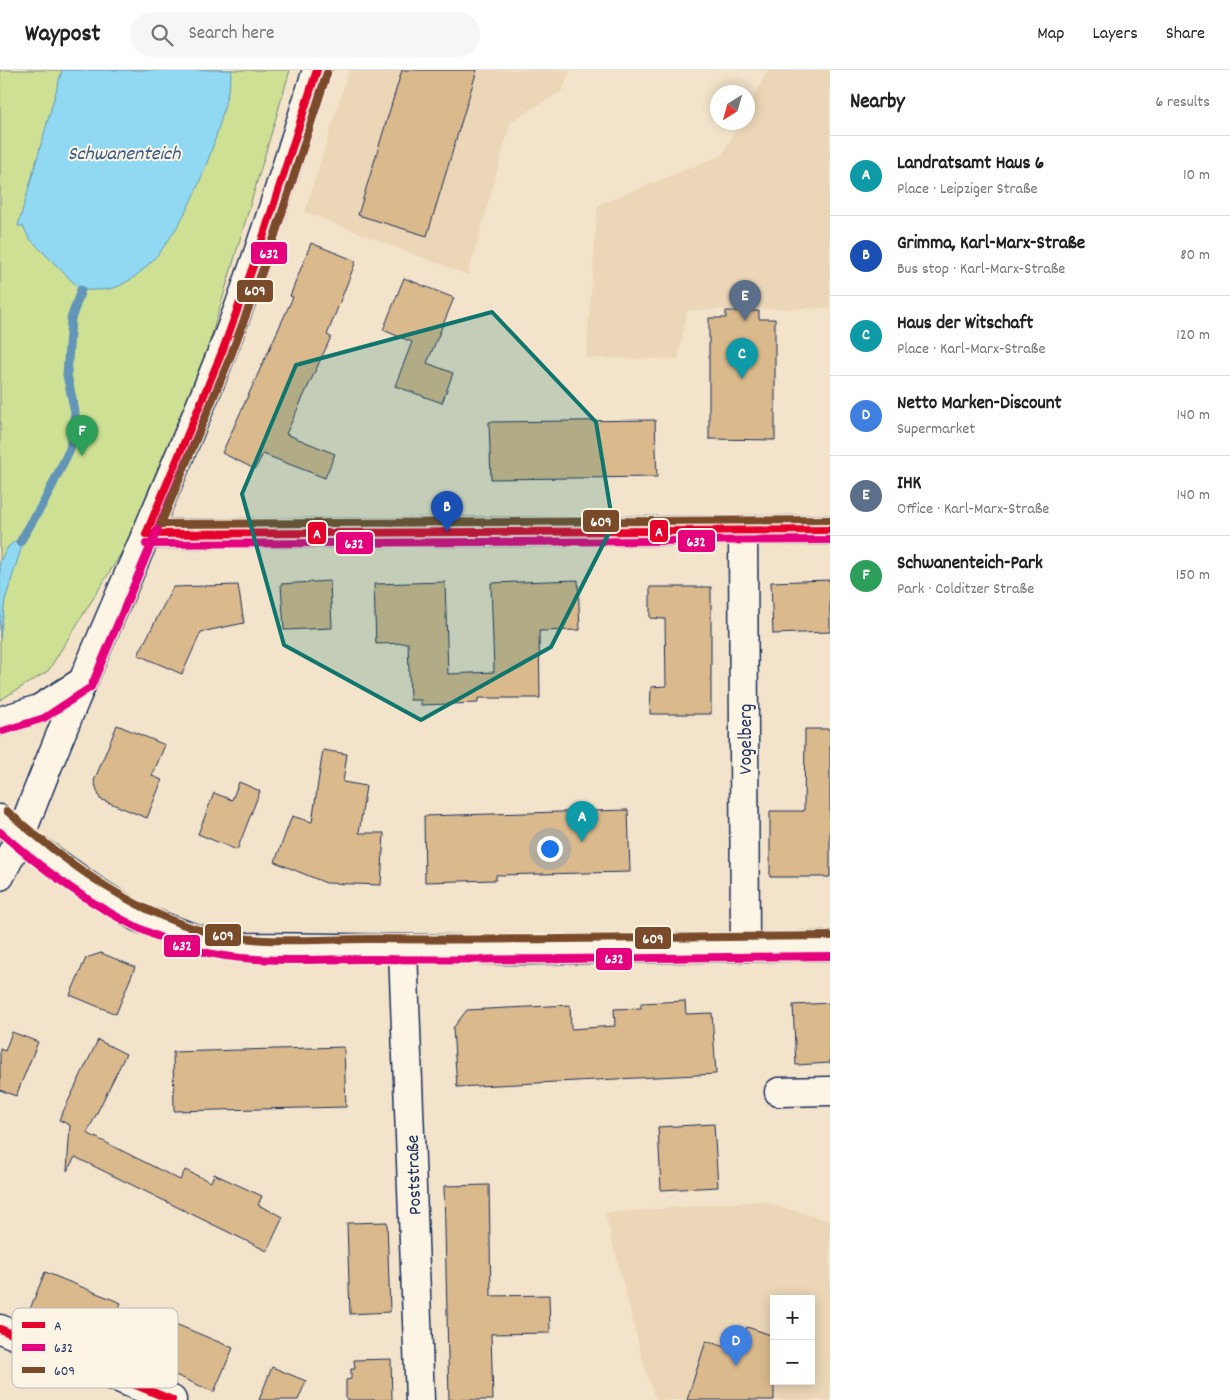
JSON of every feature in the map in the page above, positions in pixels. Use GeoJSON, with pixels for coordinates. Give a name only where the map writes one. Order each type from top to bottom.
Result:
{"type":"FeatureCollection","features":[{"type":"Feature","properties":{"kind":"street"},"geometry":{"type":"LineString","coordinates":[[0,876],[20,837],[82,682],[222,352],[259,250],[317,70]]}},
{"type":"Feature","properties":{"kind":"street"},"geometry":{"type":"LineString","coordinates":[[146,534],[830,530]]}},
{"type":"Feature","properties":{"kind":"street","name":"Vogelberg"},"geometry":{"type":"LineString","coordinates":[[743,531],[745,947]]}},
{"type":"Feature","properties":{"kind":"street"},"geometry":{"type":"LineString","coordinates":[[0,721],[39,709],[82,682]]}},
{"type":"Feature","properties":{"kind":"street"},"geometry":{"type":"LineString","coordinates":[[0,819],[20,837],[91,888],[137,917],[196,940],[248,947],[403,950],[830,946]]}},
{"type":"Feature","properties":{"kind":"street","name":"Poststraße"},"geometry":{"type":"LineString","coordinates":[[403,950],[420,1400]]}},
{"type":"Feature","properties":{"kind":"street"},"geometry":{"type":"LineString","coordinates":[[779,1092],[830,1091]]}},
{"type":"Feature","properties":{"kind":"street"},"geometry":{"type":"LineString","coordinates":[[0,1329],[12,1334]]}},
{"type":"Feature","properties":{"kind":"street"},"geometry":{"type":"LineString","coordinates":[[143,1388],[172,1400]]}},
{"type":"Feature","properties":{"kind":"highlighted area"},"geometry":{"type":"Polygon","coordinates":[[[492,312],[596,422],[613,525],[551,647],[421,720],[284,645],[242,494],[296,365],[492,312]]]}},
{"type":"Feature","properties":{"kind":"shaded area"},"geometry":{"type":"Polygon","coordinates":[[[349,70],[570,70],[563,90],[511,121],[468,275],[305,212],[349,70]]]}},
{"type":"Feature","properties":{"kind":"shaded area"},"geometry":{"type":"Polygon","coordinates":[[[768,70],[830,70],[830,308],[687,310],[678,359],[586,358],[598,205],[722,155],[735,130],[755,130],[755,94],[768,70]]]}},
{"type":"Feature","properties":{"kind":"shaded area"},"geometry":{"type":"Polygon","coordinates":[[[761,1201],[830,1221],[830,1400],[656,1400],[645,1369],[605,1213],[761,1201]]]}},
{"type":"Feature","properties":{"kind":"green space"},"geometry":{"type":"Polygon","coordinates":[[[0,70],[290,70],[202,368],[127,544],[48,671],[0,700],[0,70]]]}},
{"type":"Feature","properties":{"kind":"water","name":"Schwanenteich"},"geometry":{"type":"Polygon","coordinates":[[[62,70],[232,70],[219,127],[195,191],[180,222],[162,249],[142,271],[119,286],[110,289],[81,290],[29,238],[23,226],[18,226],[62,70]]]}},
{"type":"Feature","properties":{"kind":"water"},"geometry":{"type":"Polygon","coordinates":[[[15,541],[20,542],[22,546],[5,600],[0,638],[0,561],[8,547],[15,541]]]}},
{"type":"Feature","properties":{"kind":"building"},"geometry":{"type":"Polygon","coordinates":[[[402,70],[477,70],[427,236],[358,215],[402,70]]]}},
{"type":"Feature","properties":{"kind":"building"},"geometry":{"type":"Polygon","coordinates":[[[311,243],[356,261],[327,335],[331,337],[286,434],[335,454],[325,478],[263,454],[255,469],[222,453],[293,297],[290,296],[311,243]]]}},
{"type":"Feature","properties":{"kind":"building"},"geometry":{"type":"Polygon","coordinates":[[[404,278],[454,298],[427,363],[453,373],[442,403],[395,386],[412,342],[383,330],[404,278]]]}},
{"type":"Feature","properties":{"kind":"building"},"geometry":{"type":"Polygon","coordinates":[[[726,311],[759,311],[759,319],[775,319],[775,440],[709,439],[709,318],[726,318],[726,311]]]}},
{"type":"Feature","properties":{"kind":"building"},"geometry":{"type":"Polygon","coordinates":[[[655,420],[657,477],[491,479],[489,422],[655,420]]]}},
{"type":"Feature","properties":{"kind":"building"},"geometry":{"type":"Polygon","coordinates":[[[578,580],[580,630],[539,631],[540,698],[478,698],[478,703],[421,705],[421,700],[410,700],[408,643],[376,644],[374,584],[445,582],[448,674],[494,672],[491,583],[578,580]]]}},
{"type":"Feature","properties":{"kind":"building"},"geometry":{"type":"Polygon","coordinates":[[[830,580],[830,632],[773,634],[771,582],[830,580]]]}},
{"type":"Feature","properties":{"kind":"building"},"geometry":{"type":"Polygon","coordinates":[[[330,581],[332,628],[284,630],[281,584],[330,581]]]}},
{"type":"Feature","properties":{"kind":"building"},"geometry":{"type":"Polygon","coordinates":[[[238,585],[244,623],[201,632],[182,674],[138,655],[173,587],[238,585]]]}},
{"type":"Feature","properties":{"kind":"building"},"geometry":{"type":"Polygon","coordinates":[[[650,587],[711,587],[711,714],[650,714],[651,687],[666,686],[665,619],[650,618],[650,587]]]}},
{"type":"Feature","properties":{"kind":"building"},"geometry":{"type":"Polygon","coordinates":[[[117,725],[165,745],[152,776],[162,780],[147,818],[100,799],[94,781],[117,725]]]}},
{"type":"Feature","properties":{"kind":"building"},"geometry":{"type":"Polygon","coordinates":[[[805,729],[830,729],[830,877],[770,877],[770,811],[804,811],[805,729]]]}},
{"type":"Feature","properties":{"kind":"building"},"geometry":{"type":"Polygon","coordinates":[[[323,750],[347,754],[343,782],[366,786],[359,833],[384,833],[381,885],[326,883],[275,862],[292,816],[312,822],[323,750]]]}},
{"type":"Feature","properties":{"kind":"building"},"geometry":{"type":"Polygon","coordinates":[[[239,782],[260,791],[237,850],[198,834],[214,793],[232,800],[239,782]]]}},
{"type":"Feature","properties":{"kind":"building"},"geometry":{"type":"Polygon","coordinates":[[[628,810],[630,872],[496,875],[496,880],[425,882],[424,816],[628,810]]]}},
{"type":"Feature","properties":{"kind":"building"},"geometry":{"type":"Polygon","coordinates":[[[101,953],[135,967],[116,1014],[70,995],[86,958],[101,953]]]}},
{"type":"Feature","properties":{"kind":"building"},"geometry":{"type":"Polygon","coordinates":[[[685,1001],[686,1014],[712,1013],[716,1074],[457,1087],[453,1028],[467,1010],[570,1005],[571,1029],[615,1026],[614,1009],[641,1008],[641,1003],[685,1001]]]}},
{"type":"Feature","properties":{"kind":"building"},"geometry":{"type":"Polygon","coordinates":[[[830,1003],[830,1063],[796,1065],[793,1005],[830,1003]]]}},
{"type":"Feature","properties":{"kind":"building"},"geometry":{"type":"Polygon","coordinates":[[[12,1032],[38,1042],[16,1096],[0,1090],[0,1049],[5,1051],[12,1032]]]}},
{"type":"Feature","properties":{"kind":"building"},"geometry":{"type":"Polygon","coordinates":[[[98,1040],[126,1054],[87,1133],[180,1180],[185,1170],[211,1182],[214,1174],[262,1196],[258,1205],[283,1217],[267,1251],[75,1157],[67,1171],[70,1125],[59,1120],[98,1040]]]}},
{"type":"Feature","properties":{"kind":"building"},"geometry":{"type":"Polygon","coordinates":[[[344,1047],[346,1107],[174,1111],[173,1052],[344,1047]]]}},
{"type":"Feature","properties":{"kind":"building"},"geometry":{"type":"Polygon","coordinates":[[[714,1124],[718,1187],[661,1190],[658,1127],[714,1124]]]}},
{"type":"Feature","properties":{"kind":"building"},"geometry":{"type":"Polygon","coordinates":[[[489,1185],[491,1296],[549,1295],[550,1333],[491,1334],[493,1400],[449,1400],[444,1186],[489,1185]]]}},
{"type":"Feature","properties":{"kind":"building"},"geometry":{"type":"Polygon","coordinates":[[[387,1222],[390,1312],[350,1314],[347,1223],[387,1222]]]}},
{"type":"Feature","properties":{"kind":"building"},"geometry":{"type":"Polygon","coordinates":[[[45,1272],[121,1303],[119,1308],[30,1308],[45,1272]]]}},
{"type":"Feature","properties":{"kind":"building"},"geometry":{"type":"Polygon","coordinates":[[[178,1325],[233,1348],[214,1392],[178,1376],[178,1325]]]}},
{"type":"Feature","properties":{"kind":"building"},"geometry":{"type":"Polygon","coordinates":[[[747,1327],[770,1335],[770,1385],[774,1385],[774,1400],[687,1400],[706,1341],[739,1351],[747,1327]]]}},
{"type":"Feature","properties":{"kind":"building"},"geometry":{"type":"Polygon","coordinates":[[[391,1359],[392,1400],[346,1400],[346,1380],[351,1379],[351,1369],[355,1369],[354,1360],[391,1359]]]}},
{"type":"Feature","properties":{"kind":"building"},"geometry":{"type":"Polygon","coordinates":[[[272,1367],[306,1381],[298,1400],[259,1400],[272,1367]]]}},
{"type":"Feature","properties":{"kind":"waterway"},"geometry":{"type":"LineString","coordinates":[[20,542],[45,500],[70,449],[75,412],[67,375],[71,319],[81,290]]}},
{"type":"Feature","properties":{"kind":"transit line","name":"A"},"geometry":{"type":"LineString","coordinates":[[146,534],[222,352],[259,250],[317,70]]}},
{"type":"Feature","properties":{"kind":"transit line","name":"632"},"geometry":{"type":"LineString","coordinates":[[3,731],[44,718],[91,687],[231,355],[269,253],[327,73]]}},
{"type":"Feature","properties":{"kind":"transit line","name":"609"},"geometry":{"type":"LineString","coordinates":[[327,73],[269,253],[231,355],[161,524],[830,520]]}},
{"type":"Feature","properties":{"kind":"transit line","name":"A"},"geometry":{"type":"LineString","coordinates":[[146,534],[830,530]]}},
{"type":"Feature","properties":{"kind":"transit line","name":"632"},"geometry":{"type":"LineString","coordinates":[[146,544],[830,540]]}},
{"type":"Feature","properties":{"kind":"transit line","name":"609"},"geometry":{"type":"LineString","coordinates":[[7,811],[72,864],[119,894],[144,908],[170,919],[218,935],[263,940],[830,936]]}},
{"type":"Feature","properties":{"kind":"transit line","name":"632"},"geometry":{"type":"LineString","coordinates":[[0,832],[66,885],[114,915],[165,940],[192,949],[237,958],[284,960],[830,956]]}},
{"type":"Feature","properties":{"kind":"transit line","name":"A"},"geometry":{"type":"LineString","coordinates":[[0,1329],[12,1334]]}},
{"type":"Feature","properties":{"kind":"transit line","name":"A"},"geometry":{"type":"LineString","coordinates":[[143,1388],[172,1400]]}},
{"type":"Feature","properties":{"kind":"place","name":"IHK"},"geometry":{"type":"Point","coordinates":[745,321]}},
{"type":"Feature","properties":{"kind":"place","name":"Haus der Witschaft"},"geometry":{"type":"Point","coordinates":[742,379]}},
{"type":"Feature","properties":{"kind":"place","name":"Schwanenteich-Park"},"geometry":{"type":"Point","coordinates":[82,456]}},
{"type":"Feature","properties":{"kind":"place","name":"Grimma, Karl-Marx-Straße"},"geometry":{"type":"Point","coordinates":[447,532]}},
{"type":"Feature","properties":{"kind":"place","name":"Landratsamt Haus 6"},"geometry":{"type":"Point","coordinates":[582,842]}},
{"type":"Feature","properties":{"kind":"place","name":"Netto Marken-Discount"},"geometry":{"type":"Point","coordinates":[736,1366]}}]}
